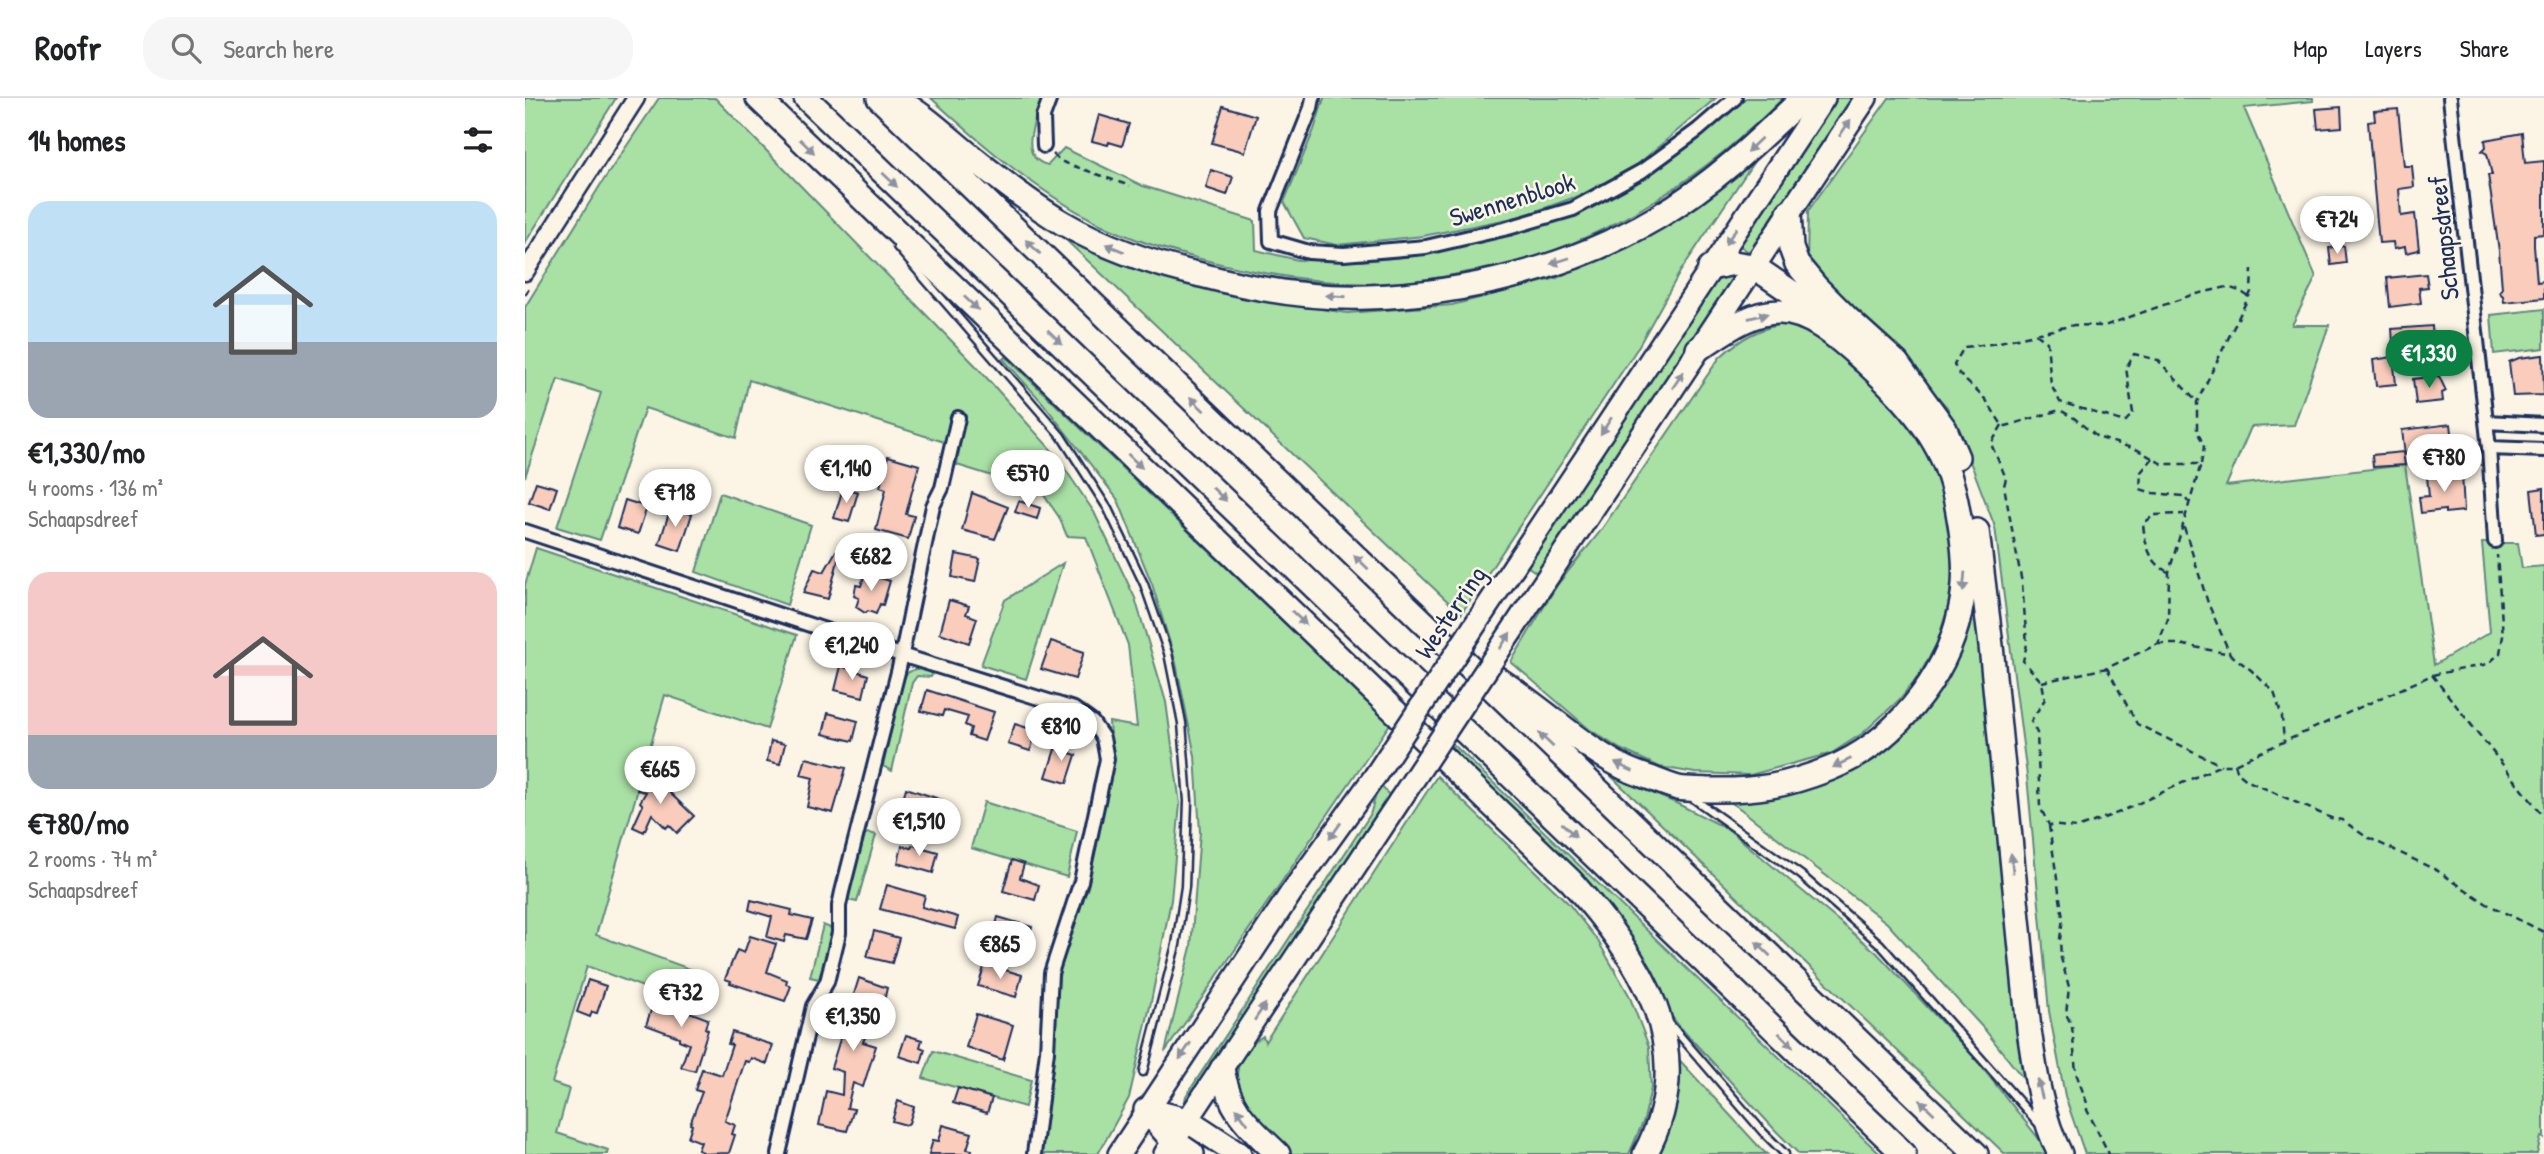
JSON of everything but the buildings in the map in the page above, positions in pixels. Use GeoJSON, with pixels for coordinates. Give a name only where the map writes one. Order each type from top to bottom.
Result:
{"type":"FeatureCollection","features":[{"type":"Feature","properties":{"kind":"highway"},"geometry":{"type":"LineString","coordinates":[[758,98],[1571,881],[1615,933],[1635,964],[1658,1011],[1668,1062],[1661,1120],[1645,1154]]}},
{"type":"Feature","properties":{"kind":"highway"},"geometry":{"type":"LineString","coordinates":[[806,98],[1904,1154]]}},
{"type":"Feature","properties":{"kind":"highway"},"geometry":{"type":"LineString","coordinates":[[879,98],[1976,1154]]}},
{"type":"Feature","properties":{"kind":"highway"},"geometry":{"type":"LineString","coordinates":[[894,98],[916,110],[975,160],[1062,223],[1111,247],[1166,267],[1233,283],[1302,293],[1366,298],[1425,293],[1492,282],[1565,260],[1613,240],[1656,218],[1736,163],[1803,98]]}},
{"type":"Feature","properties":{"kind":"highway","name":"Westerring"},"geometry":{"type":"LineString","coordinates":[[1119,1154],[1291,893],[1375,776],[1824,98]]}},
{"type":"Feature","properties":{"kind":"highway"},"geometry":{"type":"LineString","coordinates":[[1169,1148],[1866,98]]}},
{"type":"Feature","properties":{"kind":"highway"},"geometry":{"type":"LineString","coordinates":[[1789,212],[1791,248],[1797,264],[1817,288],[1896,363],[1945,429],[1965,476],[1973,508],[1991,646],[2029,1030],[2036,1073],[2056,1147]]}},
{"type":"Feature","properties":{"kind":"highway"},"geometry":{"type":"LineString","coordinates":[[1710,268],[1734,263],[1753,266],[1860,341],[1908,381]]}},
{"type":"Feature","properties":{"kind":"highway"},"geometry":{"type":"LineString","coordinates":[[1457,654],[1527,697],[1575,737],[1621,767],[1678,788],[1744,791],[1785,785],[1847,762],[1895,725],[1914,704],[1945,655],[1960,613],[1965,577],[1964,544],[1956,503],[1949,475],[1935,443],[1917,415],[1892,387],[1840,340],[1794,314],[1778,312],[1749,318],[1698,349]]}},
{"type":"Feature","properties":{"kind":"highway"},"geometry":{"type":"LineString","coordinates":[[1222,1069],[1227,1093],[1241,1116],[1278,1154]]}},
{"type":"Feature","properties":{"kind":"highway"},"geometry":{"type":"LineString","coordinates":[[1146,1110],[1187,1120],[1239,1154]]}},
{"type":"Feature","properties":{"kind":"highway"},"geometry":{"type":"LineString","coordinates":[[1146,1110],[1169,1148],[1192,1154]]}},
{"type":"Feature","properties":{"kind":"street"},"geometry":{"type":"LineString","coordinates":[[525,272],[636,98]]}},
{"type":"Feature","properties":{"kind":"street"},"geometry":{"type":"LineString","coordinates":[[1044,146],[1043,117],[1050,98]]}},
{"type":"Feature","properties":{"kind":"street","name":"Swennenblook"},"geometry":{"type":"LineString","coordinates":[[1313,98],[1270,211],[1271,242],[1309,252],[1344,254],[1426,247],[1508,229],[1573,209],[1642,171],[1698,130],[1735,98]]}},
{"type":"Feature","properties":{"kind":"street","name":"Schaapsdreef"},"geometry":{"type":"LineString","coordinates":[[2450,98],[2489,448],[2495,541]]}},
{"type":"Feature","properties":{"kind":"street"},"geometry":{"type":"LineString","coordinates":[[779,1154],[813,1006],[827,982],[839,933],[842,892],[901,655],[933,506],[942,488],[958,418]]}},
{"type":"Feature","properties":{"kind":"street"},"geometry":{"type":"LineString","coordinates":[[2486,422],[2544,425]]}},
{"type":"Feature","properties":{"kind":"street"},"geometry":{"type":"LineString","coordinates":[[2522,424],[2519,433],[2521,445],[2525,449]]}},
{"type":"Feature","properties":{"kind":"street"},"geometry":{"type":"LineString","coordinates":[[2489,448],[2544,450]]}},
{"type":"Feature","properties":{"kind":"street"},"geometry":{"type":"LineString","coordinates":[[525,531],[1074,709],[1092,722],[1103,738],[1107,759],[1081,881],[1051,973],[1047,1051],[1034,1154]]}},
{"type":"Feature","properties":{"kind":"lane"},"geometry":{"type":"LineString","coordinates":[[832,171],[886,234]]}},
{"type":"Feature","properties":{"kind":"lane"},"geometry":{"type":"LineString","coordinates":[[895,245],[1061,436],[1108,509],[1139,571],[1168,653],[1182,723],[1188,801],[1185,887],[1176,945],[1143,1072]]}},
{"type":"Feature","properties":{"kind":"lane"},"geometry":{"type":"LineString","coordinates":[[1678,788],[1801,875],[1880,944],[2056,1147]]}},
{"type":"Feature","properties":{"kind":"lane"},"geometry":{"type":"LineString","coordinates":[[1658,1011],[1762,1131],[1786,1154]]}},
{"type":"Feature","properties":{"kind":"path"},"geometry":{"type":"LineString","coordinates":[[1044,146],[1060,161],[1130,186]]}},
{"type":"Feature","properties":{"kind":"path"},"geometry":{"type":"LineString","coordinates":[[2158,644],[2168,619],[2169,572],[2184,527],[2188,502],[2204,447],[2197,430],[2197,402],[2249,297],[2252,270]]}},
{"type":"Feature","properties":{"kind":"path"},"geometry":{"type":"LineString","coordinates":[[2002,425],[1986,400],[1954,365],[1964,347],[2074,325],[2104,326],[2192,295],[2227,287],[2249,297]]}},
{"type":"Feature","properties":{"kind":"path"},"geometry":{"type":"LineString","coordinates":[[2036,334],[2047,342],[2051,385],[2060,402],[2125,422],[2133,413],[2126,368],[2134,354],[2158,360],[2197,402]]}},
{"type":"Feature","properties":{"kind":"path"},"geometry":{"type":"LineString","coordinates":[[2002,425],[2060,410],[2097,437],[2138,450],[2162,464],[2201,464]]}},
{"type":"Feature","properties":{"kind":"path"},"geometry":{"type":"LineString","coordinates":[[2002,425],[1991,444],[2006,478],[2004,486],[2022,583],[2027,644],[2024,661],[2042,682],[2045,699],[2031,721],[2037,733],[2040,807],[2049,825],[2063,918],[2061,958],[2069,987],[2066,1014],[2073,1026],[2076,1073],[2087,1110],[2109,1154]]}},
{"type":"Feature","properties":{"kind":"path"},"geometry":{"type":"LineString","coordinates":[[2153,458],[2141,472],[2140,489],[2184,496],[2188,502]]}},
{"type":"Feature","properties":{"kind":"path"},"geometry":{"type":"LineString","coordinates":[[2169,572],[2156,565],[2145,542],[2143,524],[2154,515],[2185,514]]}},
{"type":"Feature","properties":{"kind":"path"},"geometry":{"type":"LineString","coordinates":[[2184,527],[2208,603],[2230,654],[2274,692],[2282,717],[2284,742]]}},
{"type":"Feature","properties":{"kind":"path"},"geometry":{"type":"LineString","coordinates":[[2049,825],[2077,828],[2120,812],[2221,765],[2235,764],[2432,675],[2488,664],[2500,653],[2503,636],[2495,541]]}},
{"type":"Feature","properties":{"kind":"path"},"geometry":{"type":"LineString","coordinates":[[2042,682],[2107,668],[2158,644],[2179,644],[2230,654]]}},
{"type":"Feature","properties":{"kind":"path"},"geometry":{"type":"LineString","coordinates":[[2107,668],[2137,724],[2221,765]]}},
{"type":"Feature","properties":{"kind":"path"},"geometry":{"type":"LineString","coordinates":[[2432,675],[2544,817]]}},
{"type":"Feature","properties":{"kind":"path"},"geometry":{"type":"LineString","coordinates":[[2235,764],[2238,773],[2248,781],[2331,818],[2342,820],[2365,836],[2438,871],[2487,904],[2544,932]]}},
{"type":"Feature","properties":{"kind":"green space"},"geometry":{"type":"Polygon","coordinates":[[[525,98],[616,98],[525,243],[525,98]]]}},
{"type":"Feature","properties":{"kind":"green space"},"geometry":{"type":"Polygon","coordinates":[[[659,98],[715,98],[976,366],[1055,454],[1094,512],[1135,598],[1166,702],[1180,804],[1171,900],[1129,1098],[1098,1154],[1041,1154],[1052,1076],[1059,977],[1065,947],[1088,887],[1112,767],[1109,722],[1137,727],[1128,645],[1086,537],[1067,536],[1059,517],[1041,491],[957,465],[964,418],[952,414],[944,442],[749,380],[736,438],[645,408],[600,540],[557,527],[601,393],[558,379],[525,477],[525,307],[601,184],[659,98]]]}},
{"type":"Feature","properties":{"kind":"green space"},"geometry":{"type":"Polygon","coordinates":[[[931,98],[1042,98],[1030,146],[1038,161],[1048,165],[1064,148],[1143,186],[1255,221],[1256,250],[1298,260],[1361,261],[1415,256],[1489,240],[1559,220],[1601,202],[1648,176],[1746,98],[1783,98],[1693,176],[1625,218],[1589,236],[1553,251],[1509,264],[1424,280],[1359,284],[1319,281],[1221,264],[1126,236],[1073,209],[1030,181],[931,98]]]}},
{"type":"Feature","properties":{"kind":"green space"},"geometry":{"type":"Polygon","coordinates":[[[1324,98],[1716,98],[1637,165],[1586,193],[1523,216],[1423,236],[1337,245],[1304,238],[1284,202],[1314,130],[1324,98]]]}},
{"type":"Feature","properties":{"kind":"green space"},"geometry":{"type":"Polygon","coordinates":[[[1835,98],[1853,98],[1749,252],[1737,244],[1835,98]]]}},
{"type":"Feature","properties":{"kind":"green space"},"geometry":{"type":"Polygon","coordinates":[[[1889,98],[2313,98],[2313,101],[2244,108],[2316,277],[2292,325],[2329,325],[2294,425],[2251,427],[2226,486],[2405,465],[2434,665],[2490,632],[2482,543],[2518,543],[2522,568],[2544,566],[2544,1138],[2541,1137],[2537,1154],[2085,1154],[2065,1096],[2049,1011],[2027,776],[1995,527],[1947,407],[1896,351],[1807,265],[1808,211],[1889,98]]]}},
{"type":"Feature","properties":{"kind":"green space"},"geometry":{"type":"Polygon","coordinates":[[[1755,160],[1680,272],[1637,349],[1461,614],[1049,224],[1132,265],[1230,295],[1347,313],[1452,305],[1557,278],[1691,209],[1755,160]]]}},
{"type":"Feature","properties":{"kind":"green space"},"geometry":{"type":"Polygon","coordinates":[[[1734,275],[1537,573],[1527,566],[1715,281],[1734,275]]]}},
{"type":"Feature","properties":{"kind":"green space"},"geometry":{"type":"Polygon","coordinates":[[[2544,309],[2544,348],[2494,354],[2491,315],[2544,309]]]}},
{"type":"Feature","properties":{"kind":"green space"},"geometry":{"type":"Polygon","coordinates":[[[1785,324],[1815,334],[1854,367],[1912,425],[1935,464],[1951,539],[1952,579],[1948,607],[1937,643],[1920,674],[1899,700],[1863,733],[1832,753],[1750,775],[1695,773],[1660,767],[1620,749],[1589,729],[1511,662],[1557,585],[1599,533],[1720,357],[1750,335],[1785,324]]]}},
{"type":"Feature","properties":{"kind":"green space"},"geometry":{"type":"Polygon","coordinates":[[[1006,357],[1390,724],[1165,1052],[1191,947],[1200,832],[1195,756],[1176,663],[1152,584],[1118,500],[1042,402],[1003,359],[1006,357]]]}},
{"type":"Feature","properties":{"kind":"green space"},"geometry":{"type":"Polygon","coordinates":[[[720,493],[811,525],[787,605],[696,572],[720,493]]]}},
{"type":"Feature","properties":{"kind":"green space"},"geometry":{"type":"Polygon","coordinates":[[[536,548],[797,635],[767,729],[665,695],[596,935],[701,973],[691,1005],[587,966],[552,1083],[569,1089],[557,1133],[608,1150],[607,1154],[525,1154],[525,585],[536,548]]]}},
{"type":"Feature","properties":{"kind":"green space"},"geometry":{"type":"Polygon","coordinates":[[[1063,563],[1026,679],[981,665],[1005,600],[1063,563]]]}},
{"type":"Feature","properties":{"kind":"green space"},"geometry":{"type":"Polygon","coordinates":[[[1975,588],[2029,1086],[1985,1030],[1887,923],[1725,799],[1771,798],[1823,783],[1873,755],[1975,588]]]}},
{"type":"Feature","properties":{"kind":"green space"},"geometry":{"type":"Polygon","coordinates":[[[919,667],[934,669],[931,677],[917,676],[912,683],[892,771],[883,766],[902,681],[907,673],[919,667]]]}},
{"type":"Feature","properties":{"kind":"green space"},"geometry":{"type":"Polygon","coordinates":[[[1454,745],[1880,1154],[1799,1154],[1680,1027],[1669,1013],[1654,984],[1448,752],[1454,745]]]}},
{"type":"Feature","properties":{"kind":"green space"},"geometry":{"type":"Polygon","coordinates":[[[1437,776],[1568,903],[1598,941],[1629,995],[1649,1047],[1651,1088],[1644,1120],[1629,1154],[1292,1154],[1244,1106],[1235,1085],[1239,1063],[1249,1045],[1263,1036],[1265,1042],[1437,776]]]}},
{"type":"Feature","properties":{"kind":"green space"},"geometry":{"type":"Polygon","coordinates":[[[1611,776],[1676,803],[1728,829],[1877,953],[1972,1055],[2051,1154],[2005,1154],[1611,776]]]}},
{"type":"Feature","properties":{"kind":"green space"},"geometry":{"type":"Polygon","coordinates":[[[1381,786],[1390,796],[1183,1110],[1186,1096],[1370,815],[1381,786]]]}},
{"type":"Feature","properties":{"kind":"green space"},"geometry":{"type":"Polygon","coordinates":[[[984,802],[1077,831],[1067,877],[971,848],[984,802]]]}},
{"type":"Feature","properties":{"kind":"green space"},"geometry":{"type":"Polygon","coordinates":[[[864,834],[876,835],[857,902],[847,900],[864,834]]]}},
{"type":"Feature","properties":{"kind":"green space"},"geometry":{"type":"Polygon","coordinates":[[[823,925],[833,929],[819,979],[810,977],[823,925]]]}},
{"type":"Feature","properties":{"kind":"green space"},"geometry":{"type":"Polygon","coordinates":[[[933,1051],[1031,1080],[1025,1107],[923,1078],[933,1051]]]}},
{"type":"Feature","properties":{"kind":"green space"},"geometry":{"type":"Polygon","coordinates":[[[1673,1053],[1762,1150],[1767,1154],[1656,1154],[1673,1053]]]}}]}
